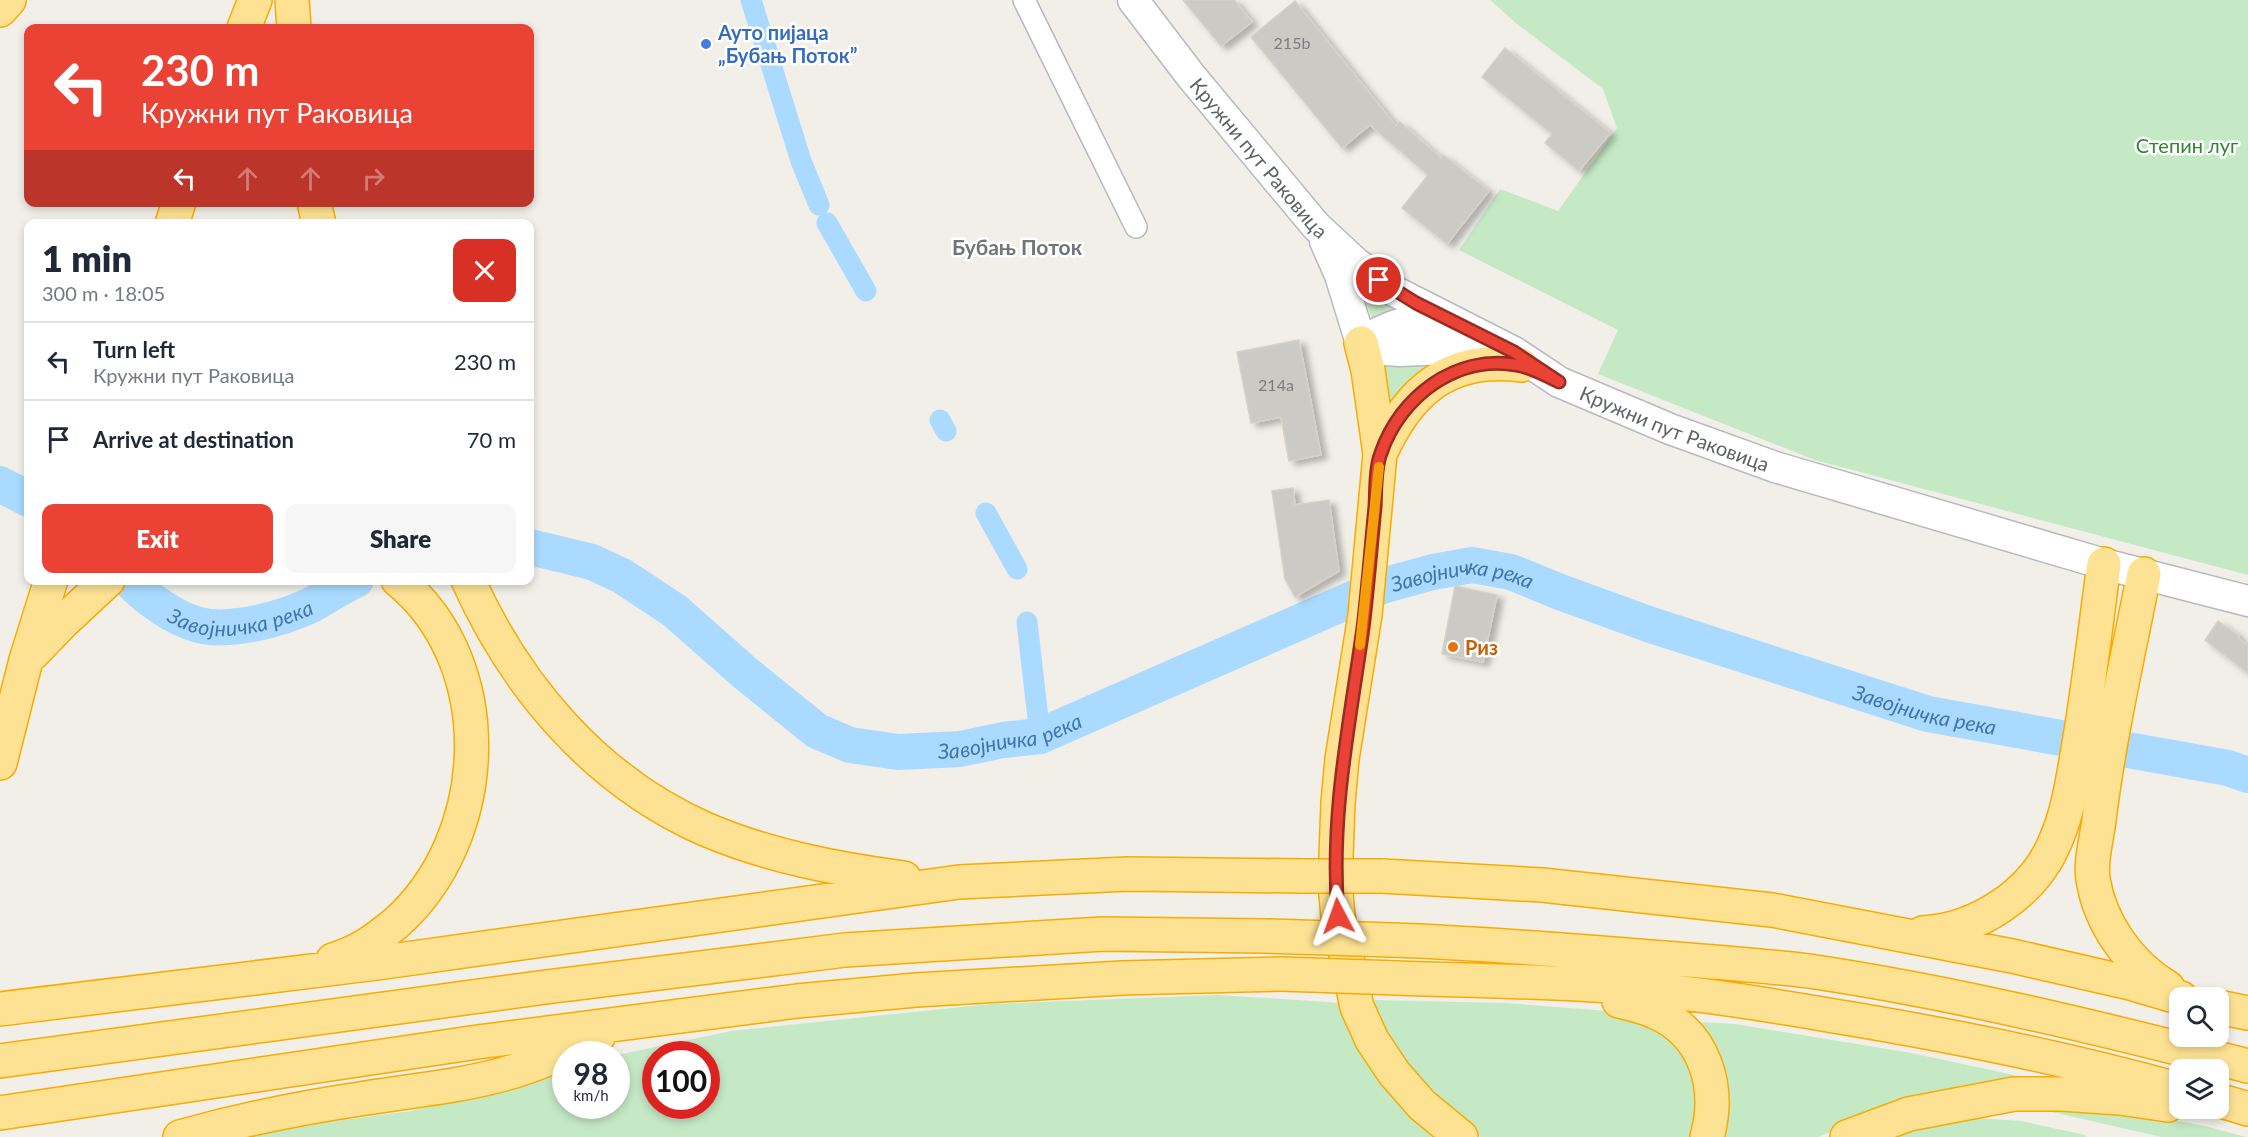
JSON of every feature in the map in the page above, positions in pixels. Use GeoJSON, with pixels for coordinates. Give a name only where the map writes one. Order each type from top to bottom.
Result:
{"type":"FeatureCollection","features":[{"type":"Feature","properties":{"kind":"highway"},"geometry":{"type":"LineString","coordinates":[[0,10],[9,0]]}},
{"type":"Feature","properties":{"kind":"highway"},"geometry":{"type":"LineString","coordinates":[[246,24],[255,0]]}},
{"type":"Feature","properties":{"kind":"highway"},"geometry":{"type":"LineString","coordinates":[[292,0],[294,24]]}},
{"type":"Feature","properties":{"kind":"highway"},"geometry":{"type":"LineString","coordinates":[[1361,343],[1368,370],[1380,454],[1365,615],[1342,759],[1335,884],[1338,916],[1357,1007],[1363,1024],[1405,1086],[1422,1105],[1461,1137]]}},
{"type":"Feature","properties":{"kind":"highway"},"geometry":{"type":"LineString","coordinates":[[1380,454],[1392,427],[1402,412],[1430,385],[1475,366],[1508,363],[1521,365]]}},
{"type":"Feature","properties":{"kind":"highway"},"geometry":{"type":"LineString","coordinates":[[2104,564],[2087,696],[2092,876],[2103,914],[2123,947],[2139,966],[2169,990]]}},
{"type":"Feature","properties":{"kind":"highway"},"geometry":{"type":"LineString","coordinates":[[1893,932],[1926,933],[1958,927],[1988,914],[2015,895],[2038,871],[2055,843],[2066,812],[2089,774],[2118,705],[2144,574]]}},
{"type":"Feature","properties":{"kind":"highway"},"geometry":{"type":"LineString","coordinates":[[0,763],[26,660],[49,585]]}},
{"type":"Feature","properties":{"kind":"highway"},"geometry":{"type":"LineString","coordinates":[[26,660],[102,585]]}},
{"type":"Feature","properties":{"kind":"highway"},"geometry":{"type":"LineString","coordinates":[[288,973],[354,954],[406,914],[438,873],[449,851],[465,804],[472,754],[464,683],[448,640],[432,615],[403,585]]}},
{"type":"Feature","properties":{"kind":"highway"},"geometry":{"type":"LineString","coordinates":[[470,585],[505,652],[552,714],[607,768],[671,812],[705,829],[754,847],[805,861],[855,872],[907,879],[959,882]]}},
{"type":"Feature","properties":{"kind":"highway"},"geometry":{"type":"LineString","coordinates":[[0,1009],[377,963],[959,882],[1128,874],[1382,876],[1542,885],[1772,910],[1893,932],[2130,982],[2169,994]]}},
{"type":"Feature","properties":{"kind":"highway"},"geometry":{"type":"LineString","coordinates":[[0,1061],[614,978],[845,950],[1103,934],[1471,942],[1720,961],[1809,972],[1983,1002],[2248,1066]]}},
{"type":"Feature","properties":{"kind":"highway"},"geometry":{"type":"LineString","coordinates":[[0,1113],[443,1047],[797,1001],[916,990],[1122,978],[1282,975],[1645,989],[1750,1002],[1886,1024],[2102,1068],[2169,1087]]}},
{"type":"Feature","properties":{"kind":"highway"},"geometry":{"type":"LineString","coordinates":[[1551,984],[1642,1006],[1657,1012],[1681,1027],[1700,1050],[1709,1070],[1713,1102],[1707,1137]]}},
{"type":"Feature","properties":{"kind":"highway"},"geometry":{"type":"LineString","coordinates":[[2229,1009],[2248,1013]]}},
{"type":"Feature","properties":{"kind":"highway"},"geometry":{"type":"LineString","coordinates":[[180,1137],[298,1109],[473,1082],[502,1075],[544,1061],[630,1023]]}},
{"type":"Feature","properties":{"kind":"highway"},"geometry":{"type":"LineString","coordinates":[[1847,1137],[1909,1114],[2014,1094],[2062,1094],[2120,1098],[2169,1105]]}},
{"type":"Feature","properties":{"kind":"main road","name":"Кружни пут Раковица"},"geometry":{"type":"LineString","coordinates":[[1133,0],[1191,76],[1316,226],[1356,262],[1394,291],[1514,352],[1559,382],[1736,454],[2104,564],[2248,602]]}},
{"type":"Feature","properties":{"kind":"main road"},"geometry":{"type":"LineString","coordinates":[[1316,226],[1340,275],[1361,343]]}},
{"type":"Feature","properties":{"kind":"main road"},"geometry":{"type":"LineString","coordinates":[[1361,343],[1382,329],[1406,323],[1435,320],[1456,323]]}},
{"type":"Feature","properties":{"kind":"main road"},"geometry":{"type":"LineString","coordinates":[[1361,343],[1385,350],[1400,351],[1470,348],[1501,357],[1559,382]]}},
{"type":"Feature","properties":{"kind":"street"},"geometry":{"type":"LineString","coordinates":[[1024,0],[1136,227]]}},
{"type":"Feature","properties":{"kind":"green space","name":"Степин луг"},"geometry":{"type":"Polygon","coordinates":[[[1490,0],[2248,0],[2248,575],[1815,460],[1598,374],[1618,330],[1459,250],[1500,189],[1558,211],[1617,128],[1603,89],[1517,24],[1490,0]]]}},
{"type":"Feature","properties":{"kind":"green space"},"geometry":{"type":"Polygon","coordinates":[[[1366,284],[1417,315],[1374,325],[1361,287],[1366,284]]]}},
{"type":"Feature","properties":{"kind":"green space"},"geometry":{"type":"Polygon","coordinates":[[[1465,357],[1389,414],[1383,362],[1465,357]]]}},
{"type":"Feature","properties":{"kind":"green space"},"geometry":{"type":"Polygon","coordinates":[[[1218,995],[1342,1003],[1443,1137],[243,1137],[282,1128],[411,1111],[552,1076],[552,1119],[630,1119],[630,1052],[642,1050],[642,1119],[720,1119],[720,1041],[684,1041],[731,1031],[991,1004],[1218,995]]]}},
{"type":"Feature","properties":{"kind":"green space"},"geometry":{"type":"Polygon","coordinates":[[[1370,1000],[1506,1003],[1607,1011],[1671,1035],[1696,1070],[1696,1137],[1481,1137],[1453,1115],[1403,1061],[1370,1000]]]}},
{"type":"Feature","properties":{"kind":"green space"},"geometry":{"type":"Polygon","coordinates":[[[1698,1022],[1735,1024],[1911,1053],[2052,1083],[1962,1085],[1891,1108],[1818,1137],[1725,1137],[1728,1095],[1719,1059],[1698,1022]]]}},
{"type":"Feature","properties":{"kind":"green space"},"geometry":{"type":"Polygon","coordinates":[[[2107,1108],[2205,1126],[2246,1137],[2162,1137],[2043,1110],[2107,1108]]]}},
{"type":"Feature","properties":{"kind":"green space"},"geometry":{"type":"Polygon","coordinates":[[[1976,1118],[2021,1121],[2086,1137],[1891,1137],[1908,1130],[1976,1118]]]}},
{"type":"Feature","properties":{"kind":"building"},"geometry":{"type":"Polygon","coordinates":[[[1183,0],[1234,0],[1252,22],[1221,46],[1183,0]]]}},
{"type":"Feature","properties":{"kind":"building"},"geometry":{"type":"Polygon","coordinates":[[[1295,1],[1396,126],[1400,122],[1441,158],[1443,155],[1489,191],[1447,244],[1402,208],[1428,175],[1370,125],[1342,148],[1251,37],[1295,1]]]}},
{"type":"Feature","properties":{"kind":"building"},"geometry":{"type":"Polygon","coordinates":[[[1505,48],[1610,133],[1579,171],[1545,143],[1552,134],[1482,77],[1505,48]]]}},
{"type":"Feature","properties":{"kind":"building"},"geometry":{"type":"Polygon","coordinates":[[[1299,340],[1321,455],[1289,461],[1281,417],[1251,423],[1237,352],[1299,340]]]}},
{"type":"Feature","properties":{"kind":"building"},"geometry":{"type":"Polygon","coordinates":[[[1293,488],[1295,505],[1329,500],[1339,571],[1295,597],[1285,579],[1272,491],[1293,488]]]}},
{"type":"Feature","properties":{"kind":"building"},"geometry":{"type":"Polygon","coordinates":[[[1455,586],[1497,595],[1483,662],[1442,654],[1455,586]]]}},
{"type":"Feature","properties":{"kind":"building"},"geometry":{"type":"Polygon","coordinates":[[[2218,621],[2239,636],[2238,638],[2248,646],[2248,673],[2205,640],[2218,621]]]}},
{"type":"Feature","properties":{"kind":"waterway"},"geometry":{"type":"LineString","coordinates":[[751,0],[801,161],[819,205]]}},
{"type":"Feature","properties":{"kind":"waterway"},"geometry":{"type":"LineString","coordinates":[[827,223],[866,291]]}},
{"type":"Feature","properties":{"kind":"waterway"},"geometry":{"type":"LineString","coordinates":[[940,420],[946,431]]}},
{"type":"Feature","properties":{"kind":"waterway","name":"Завојничка река"},"geometry":{"type":"LineString","coordinates":[[0,484],[24,497]]}},
{"type":"Feature","properties":{"kind":"waterway"},"geometry":{"type":"LineString","coordinates":[[986,513],[1017,569]]}},
{"type":"Feature","properties":{"kind":"waterway","name":"Завојничка река"},"geometry":{"type":"LineString","coordinates":[[534,548],[592,562],[622,576],[675,611],[744,672],[817,731],[850,745],[898,752],[960,749],[1003,740],[1040,736],[1382,586],[1433,572],[1472,565],[1511,572],[1651,625],[1928,714],[2228,768],[2248,775]]}},
{"type":"Feature","properties":{"kind":"waterway","name":"Завојничка река"},"geometry":{"type":"LineString","coordinates":[[134,585],[152,601],[180,618],[212,627],[240,626],[271,620],[311,605],[346,585]]}},
{"type":"Feature","properties":{"kind":"waterway"},"geometry":{"type":"LineString","coordinates":[[1027,622],[1040,736]]}},
{"type":"Feature","properties":{"kind":"slow traffic"},"geometry":{"type":"LineString","coordinates":[[1360,645],[1379,467]]}},
{"type":"Feature","properties":{"kind":"place","name":"Ауто пијаца „Бубањ Поток”"},"geometry":{"type":"Point","coordinates":[706,44]}},
{"type":"Feature","properties":{"kind":"place","name":"Риз"},"geometry":{"type":"Point","coordinates":[1453,647]}},
{"type":"Feature","properties":{"kind":"district","name":"Бубањ Поток"},"geometry":{"type":"Point","coordinates":[1017,246]}},
{"type":"Feature","properties":{"kind":"route"},"geometry":{"type":"LineString","coordinates":[[1338,916],[1335,884],[1338,803],[1342,759],[1365,615],[1380,454],[1392,427],[1415,397],[1430,385],[1460,370],[1508,363],[1521,365],[1559,382],[1514,352],[1416,303],[1379,280]]}}]}
